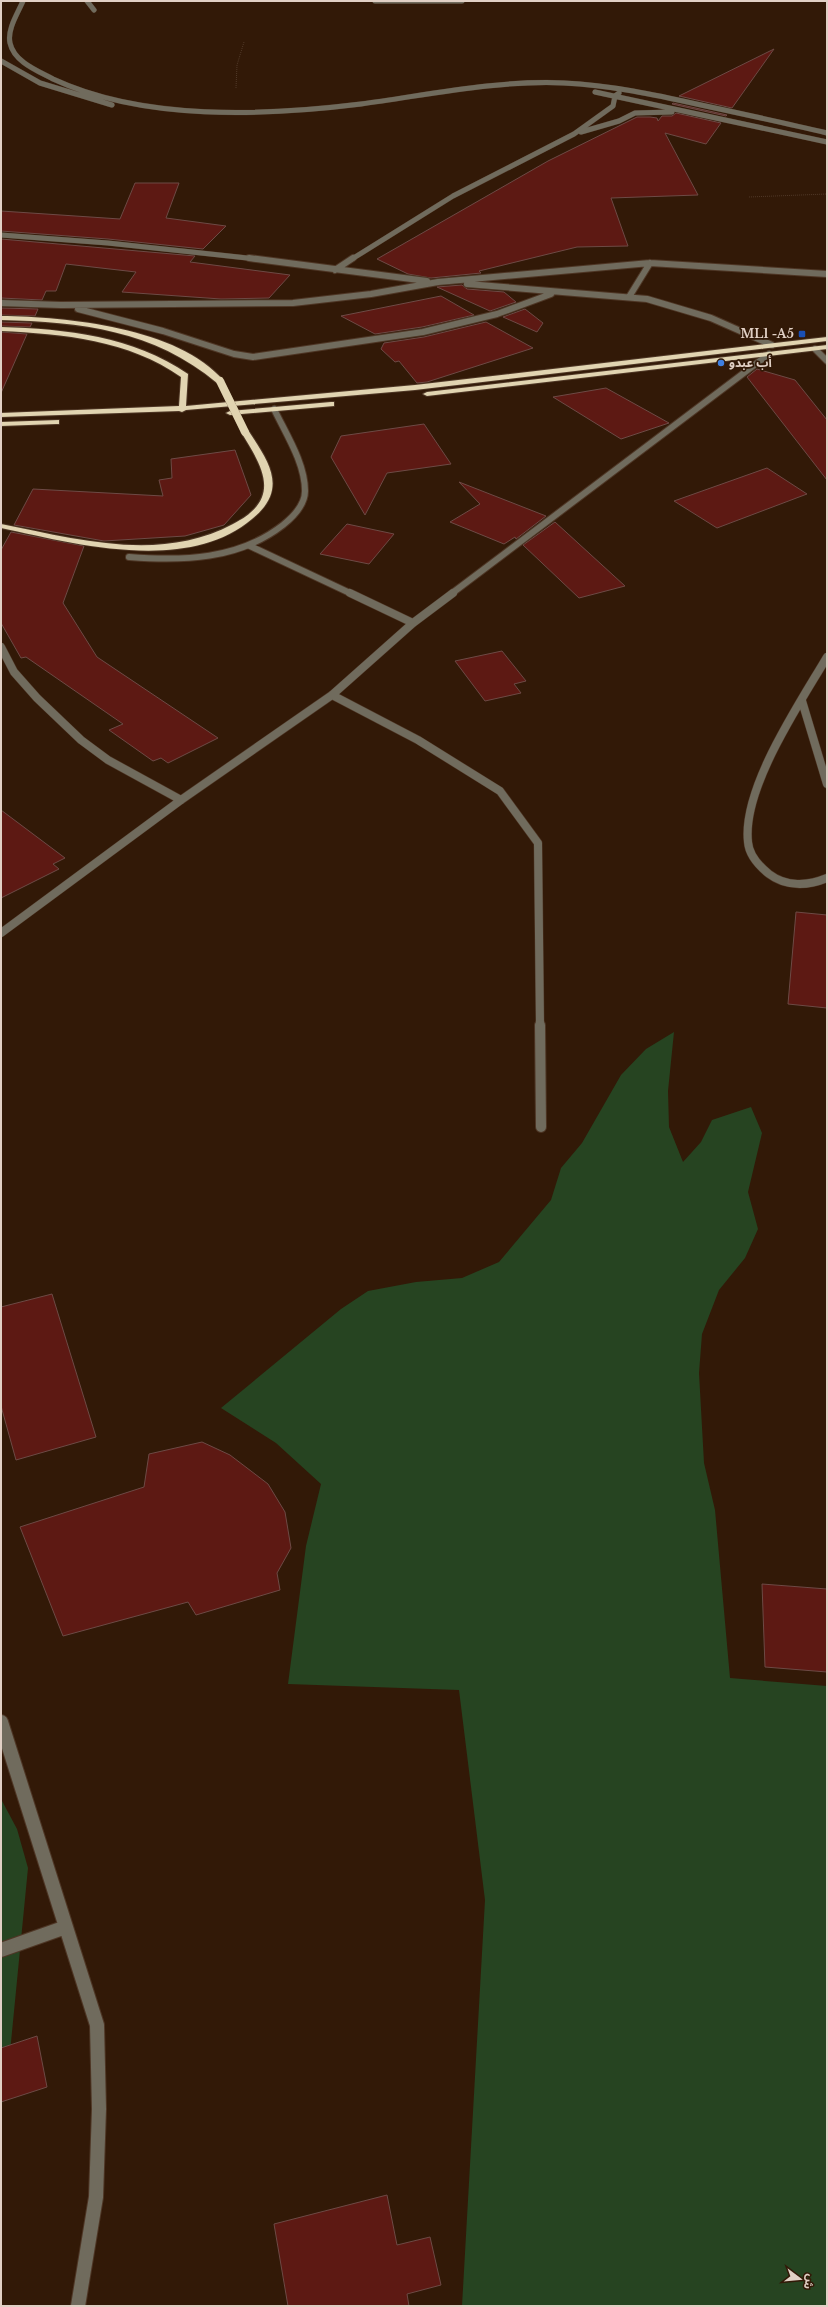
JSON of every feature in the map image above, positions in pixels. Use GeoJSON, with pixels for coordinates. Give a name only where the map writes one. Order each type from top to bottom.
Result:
{"type":"FeatureCollection","features":[{"type":"Feature","properties":{"kind":"highway"},"geometry":{"type":"LineString","coordinates":[[1,318],[80,324],[144,338],[196,362],[220,381],[245,432],[266,466],[270,492],[262,507],[231,530],[205,540],[178,546],[138,548],[96,545],[1,526]]}},
{"type":"Feature","properties":{"kind":"highway"},"geometry":{"type":"LineString","coordinates":[[1,329],[68,334],[133,349],[155,357],[174,366],[185,376],[182,410]]}},
{"type":"Feature","properties":{"kind":"highway"},"geometry":{"type":"LineString","coordinates":[[1,415],[182,410],[401,389],[827,339]]}},
{"type":"Feature","properties":{"kind":"highway"},"geometry":{"type":"LineString","coordinates":[[177,417],[274,409],[574,379],[827,347]]}},
{"type":"Feature","properties":{"kind":"highway"},"geometry":{"type":"LineString","coordinates":[[1,424],[135,420]]}},
{"type":"Feature","properties":{"kind":"street"},"geometry":{"type":"LineString","coordinates":[[23,1],[11,31],[10,42],[13,50],[27,65],[56,80],[79,88],[108,97],[159,107],[206,111],[285,111],[348,105],[509,83],[565,83],[624,90],[827,133]]}},
{"type":"Feature","properties":{"kind":"street"},"geometry":{"type":"LineString","coordinates":[[87,1],[94,10]]}},
{"type":"Feature","properties":{"kind":"street"},"geometry":{"type":"LineString","coordinates":[[375,1],[462,1]]}},
{"type":"Feature","properties":{"kind":"street"},"geometry":{"type":"LineString","coordinates":[[1,61],[14,71],[44,84],[98,101],[152,112],[203,117],[275,117],[338,112],[512,88],[574,89],[634,100],[827,142]]}},
{"type":"Feature","properties":{"kind":"street"},"geometry":{"type":"LineString","coordinates":[[614,96],[624,90]]}},
{"type":"Feature","properties":{"kind":"street"},"geometry":{"type":"LineString","coordinates":[[634,100],[644,94]]}},
{"type":"Feature","properties":{"kind":"street"},"geometry":{"type":"LineString","coordinates":[[336,270],[452,196],[574,134],[613,106],[614,96]]}},
{"type":"Feature","properties":{"kind":"street"},"geometry":{"type":"LineString","coordinates":[[634,100],[635,113]]}},
{"type":"Feature","properties":{"kind":"street"},"geometry":{"type":"LineString","coordinates":[[574,134],[619,121],[635,113],[692,113]]}},
{"type":"Feature","properties":{"kind":"street"},"geometry":{"type":"LineString","coordinates":[[1,235],[67,239],[193,251],[438,282],[629,297],[675,306],[741,330],[772,345]]}},
{"type":"Feature","properties":{"kind":"street"},"geometry":{"type":"LineString","coordinates":[[1,303],[61,305],[293,303],[371,294],[438,282],[650,263],[827,274]]}},
{"type":"Feature","properties":{"kind":"street"},"geometry":{"type":"LineString","coordinates":[[629,297],[650,263]]}},
{"type":"Feature","properties":{"kind":"street"},"geometry":{"type":"LineString","coordinates":[[61,305],[156,329],[247,357],[423,332],[497,314],[555,292]]}},
{"type":"Feature","properties":{"kind":"street"},"geometry":{"type":"LineString","coordinates":[[816,349],[827,361]]}},
{"type":"Feature","properties":{"kind":"street"},"geometry":{"type":"LineString","coordinates":[[1,933],[181,800],[332,695],[413,623],[769,354]]}},
{"type":"Feature","properties":{"kind":"street"},"geometry":{"type":"LineString","coordinates":[[129,557],[153,559],[200,556],[250,546],[283,526],[294,516],[305,499],[305,483],[274,409]]}},
{"type":"Feature","properties":{"kind":"street"},"geometry":{"type":"LineString","coordinates":[[250,546],[413,623]]}},
{"type":"Feature","properties":{"kind":"street"},"geometry":{"type":"LineString","coordinates":[[1,647],[14,672],[37,698],[81,740],[108,760],[181,800]]}},
{"type":"Feature","properties":{"kind":"street"},"geometry":{"type":"LineString","coordinates":[[827,657],[776,745],[751,807],[748,841],[753,858],[763,870],[776,879],[801,884],[818,883],[827,878]]}},
{"type":"Feature","properties":{"kind":"street"},"geometry":{"type":"LineString","coordinates":[[332,695],[418,740],[500,791],[538,843],[541,1127]]}},
{"type":"Feature","properties":{"kind":"street"},"geometry":{"type":"LineString","coordinates":[[802,701],[827,784]]}},
{"type":"Feature","properties":{"kind":"street"},"geometry":{"type":"LineString","coordinates":[[1,1722],[97,2025],[99,2108],[96,2197],[78,2306]]}},
{"type":"Feature","properties":{"kind":"street"},"geometry":{"type":"LineString","coordinates":[[1,1950],[66,1927]]}},
{"type":"Feature","properties":{"kind":"path"},"geometry":{"type":"LineString","coordinates":[[749,197],[827,194]]}},
{"type":"Feature","properties":{"kind":"green space"},"geometry":{"type":"Polygon","coordinates":[[[674,1032],[668,1091],[669,1127],[683,1162],[701,1142],[712,1120],[751,1107],[762,1133],[748,1192],[758,1229],[745,1258],[719,1290],[702,1334],[699,1373],[704,1463],[715,1510],[730,1678],[827,1686],[827,2306],[462,2306],[485,1900],[459,1690],[288,1684],[306,1546],[321,1484],[276,1443],[221,1408],[341,1309],[368,1291],[416,1282],[462,1278],[499,1262],[551,1200],[561,1168],[582,1143],[621,1075],[646,1049],[674,1032]]]}},
{"type":"Feature","properties":{"kind":"green space"},"geometry":{"type":"Polygon","coordinates":[[[1,1799],[17,1829],[28,1868],[7,2083],[1,2108],[1,1799]]]}},
{"type":"Feature","properties":{"kind":"building"},"geometry":{"type":"Polygon","coordinates":[[[774,49],[732,108],[679,96],[774,49]]]}},
{"type":"Feature","properties":{"kind":"building"},"geometry":{"type":"Polygon","coordinates":[[[673,103],[727,115],[672,104],[673,103]]]}},
{"type":"Feature","properties":{"kind":"building"},"geometry":{"type":"Polygon","coordinates":[[[676,113],[721,123],[706,144],[665,133],[698,195],[611,198],[628,246],[577,247],[479,271],[481,273],[431,278],[408,274],[377,259],[548,161],[637,117],[657,118],[658,121],[662,116],[672,116],[676,113]]]}},
{"type":"Feature","properties":{"kind":"building"},"geometry":{"type":"Polygon","coordinates":[[[135,183],[179,183],[166,218],[226,226],[203,249],[108,239],[1,231],[1,211],[120,219],[135,183]]]}},
{"type":"Feature","properties":{"kind":"building"},"geometry":{"type":"Polygon","coordinates":[[[1,239],[195,256],[190,262],[290,275],[269,298],[221,299],[122,292],[136,272],[66,264],[56,291],[46,291],[42,300],[1,298],[1,239]]]}},
{"type":"Feature","properties":{"kind":"building"},"geometry":{"type":"Polygon","coordinates":[[[462,285],[467,289],[504,292],[516,302],[490,311],[437,287],[462,285]]]}},
{"type":"Feature","properties":{"kind":"building"},"geometry":{"type":"Polygon","coordinates":[[[441,296],[474,315],[422,327],[375,334],[341,316],[441,296]]]}},
{"type":"Feature","properties":{"kind":"building"},"geometry":{"type":"Polygon","coordinates":[[[1,308],[38,309],[35,316],[1,315],[1,308]]]}},
{"type":"Feature","properties":{"kind":"building"},"geometry":{"type":"Polygon","coordinates":[[[525,309],[543,323],[537,332],[503,317],[525,309]]]}},
{"type":"Feature","properties":{"kind":"building"},"geometry":{"type":"Polygon","coordinates":[[[1,322],[32,323],[30,327],[1,326],[1,322]]]}},
{"type":"Feature","properties":{"kind":"building"},"geometry":{"type":"Polygon","coordinates":[[[486,322],[533,348],[427,382],[417,383],[399,361],[395,362],[381,349],[384,343],[424,337],[486,322]]]}},
{"type":"Feature","properties":{"kind":"building"},"geometry":{"type":"Polygon","coordinates":[[[1,332],[27,334],[1,393],[1,332]]]}},
{"type":"Feature","properties":{"kind":"building"},"geometry":{"type":"Polygon","coordinates":[[[757,369],[795,380],[827,420],[827,480],[747,377],[757,369]]]}},
{"type":"Feature","properties":{"kind":"building"},"geometry":{"type":"Polygon","coordinates":[[[606,388],[669,423],[621,439],[553,397],[606,388]]]}},
{"type":"Feature","properties":{"kind":"building"},"geometry":{"type":"Polygon","coordinates":[[[424,424],[451,464],[387,473],[365,515],[331,457],[341,436],[424,424]]]}},
{"type":"Feature","properties":{"kind":"building"},"geometry":{"type":"Polygon","coordinates":[[[235,450],[251,495],[224,525],[185,536],[104,541],[14,525],[33,489],[163,496],[159,480],[172,478],[171,459],[235,450]]]}},
{"type":"Feature","properties":{"kind":"building"},"geometry":{"type":"Polygon","coordinates":[[[767,468],[807,494],[717,528],[674,501],[767,468]]]}},
{"type":"Feature","properties":{"kind":"building"},"geometry":{"type":"Polygon","coordinates":[[[459,482],[546,516],[516,539],[515,537],[504,544],[450,522],[480,504],[459,482]]]}},
{"type":"Feature","properties":{"kind":"building"},"geometry":{"type":"Polygon","coordinates":[[[555,522],[625,586],[579,598],[523,545],[555,522]]]}},
{"type":"Feature","properties":{"kind":"building"},"geometry":{"type":"Polygon","coordinates":[[[347,524],[394,534],[369,564],[320,554],[347,524]]]}},
{"type":"Feature","properties":{"kind":"building"},"geometry":{"type":"Polygon","coordinates":[[[11,532],[84,546],[63,603],[97,657],[218,738],[168,763],[161,758],[153,761],[109,730],[123,724],[26,657],[21,658],[1,623],[1,550],[11,532]]]}},
{"type":"Feature","properties":{"kind":"building"},"geometry":{"type":"Polygon","coordinates":[[[502,651],[526,681],[514,684],[521,693],[485,701],[455,661],[502,651]]]}},
{"type":"Feature","properties":{"kind":"building"},"geometry":{"type":"Polygon","coordinates":[[[1,810],[65,858],[53,864],[59,869],[1,898],[1,810]]]}},
{"type":"Feature","properties":{"kind":"building"},"geometry":{"type":"Polygon","coordinates":[[[796,912],[827,915],[827,1008],[788,1004],[796,912]]]}},
{"type":"Feature","properties":{"kind":"building"},"geometry":{"type":"Polygon","coordinates":[[[52,1294],[96,1437],[16,1460],[1,1406],[1,1307],[52,1294]]]}},
{"type":"Feature","properties":{"kind":"building"},"geometry":{"type":"Polygon","coordinates":[[[202,1442],[230,1455],[268,1484],[285,1512],[291,1548],[277,1573],[280,1590],[196,1615],[188,1602],[63,1636],[20,1527],[144,1487],[149,1454],[202,1442]]]}},
{"type":"Feature","properties":{"kind":"building"},"geometry":{"type":"Polygon","coordinates":[[[762,1584],[827,1589],[827,1672],[765,1667],[762,1584]]]}},
{"type":"Feature","properties":{"kind":"building"},"geometry":{"type":"Polygon","coordinates":[[[37,2036],[47,2087],[1,2102],[1,2048],[37,2036]]]}},
{"type":"Feature","properties":{"kind":"building"},"geometry":{"type":"Polygon","coordinates":[[[387,2195],[397,2245],[430,2237],[441,2285],[407,2294],[409,2306],[288,2306],[274,2224],[387,2195]]]}},
{"type":"Feature","properties":{"kind":"place","name":"ML1 -A5"},"geometry":{"type":"Point","coordinates":[802,334]}},
{"type":"Feature","properties":{"kind":"place","name":"أب عبدو"},"geometry":{"type":"Point","coordinates":[721,363]}}]}
